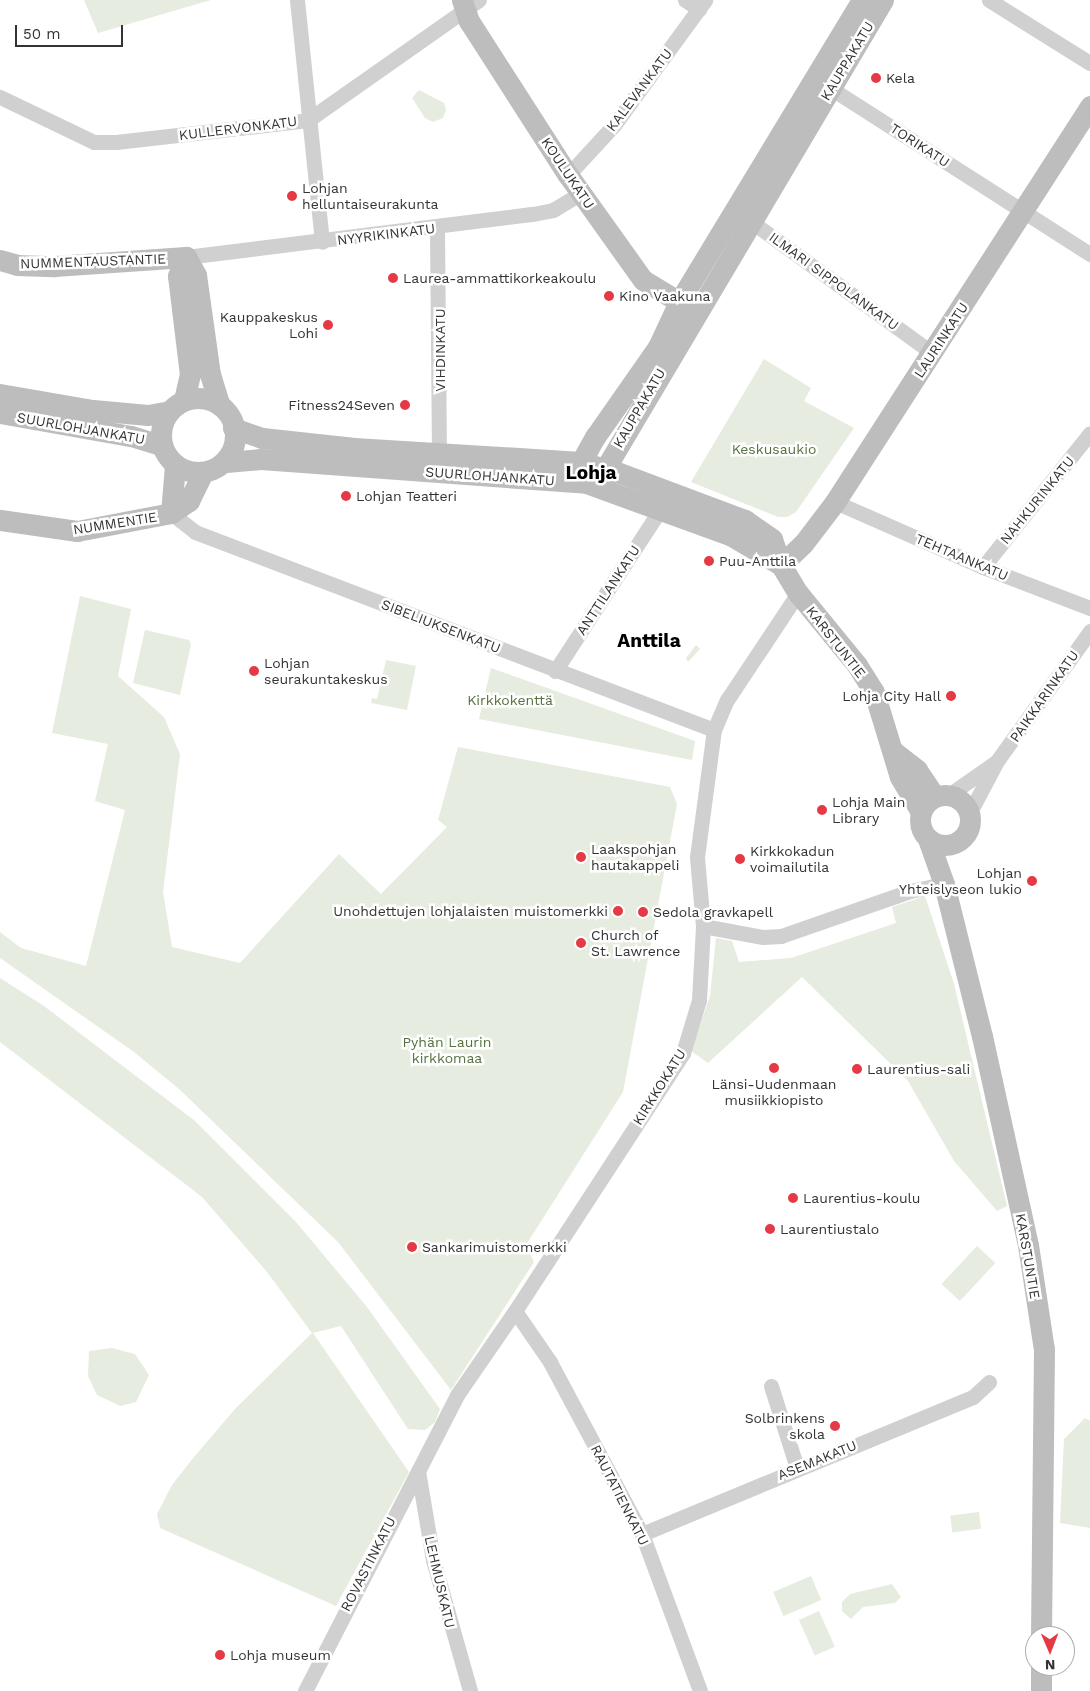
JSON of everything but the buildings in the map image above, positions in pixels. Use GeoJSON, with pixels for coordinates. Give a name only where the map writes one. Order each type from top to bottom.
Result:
{"type":"FeatureCollection","features":[{"type":"Feature","properties":{"kind":"main road","name":"KAUPPAKATU"},"geometry":{"type":"LineString","coordinates":[[824,84],[862,0]]}},
{"type":"Feature","properties":{"kind":"main road","name":"KAUPPAKATU"},"geometry":{"type":"LineString","coordinates":[[586,483],[605,469],[688,307],[824,84],[883,0]]}},
{"type":"Feature","properties":{"kind":"main road","name":"KOULUKATU"},"geometry":{"type":"LineString","coordinates":[[469,3],[568,175],[643,280],[688,307]]}},
{"type":"Feature","properties":{"kind":"main road","name":"LAURINKATU"},"geometry":{"type":"LineString","coordinates":[[781,565],[803,544],[835,502],[1024,212],[1090,106]]}},
{"type":"Feature","properties":{"kind":"main road","name":"NUMMENTAUSTANTIE"},"geometry":{"type":"LineString","coordinates":[[0,260],[17,265],[54,266],[186,257]]}},
{"type":"Feature","properties":{"kind":"main road","name":"NUMMENTAUSTANTIE"},"geometry":{"type":"LineString","coordinates":[[186,257],[196,276],[210,374],[220,404]]}},
{"type":"Feature","properties":{"kind":"main road","name":"NUMMENTAUSTANTIE"},"geometry":{"type":"LineString","coordinates":[[177,405],[190,375],[178,276],[186,257]]}},
{"type":"Feature","properties":{"kind":"main road","name":"KAUPPAKATU"},"geometry":{"type":"LineString","coordinates":[[581,462],[658,347],[688,307]]}},
{"type":"Feature","properties":{"kind":"main road","name":"SUURLOHJANKATU"},"geometry":{"type":"LineString","coordinates":[[0,394],[93,410],[148,414],[177,405]]}},
{"type":"Feature","properties":{"kind":"main road"},"geometry":{"type":"LineString","coordinates":[[204,397],[220,404],[230,416],[233,428],[226,462],[202,472],[175,465],[161,445],[161,428],[177,405],[204,397]]}},
{"type":"Feature","properties":{"kind":"main road","name":"SUURLOHJANKATU"},"geometry":{"type":"LineString","coordinates":[[0,413],[131,436],[161,445]]}},
{"type":"Feature","properties":{"kind":"main road","name":"SUURLOHJANKATU"},"geometry":{"type":"LineString","coordinates":[[233,428],[278,440],[439,455],[581,462],[745,520],[772,539],[781,565]]}},
{"type":"Feature","properties":{"kind":"main road","name":"SUURLOHJANKATU"},"geometry":{"type":"LineString","coordinates":[[226,462],[260,459],[586,483],[730,535],[781,565]]}},
{"type":"Feature","properties":{"kind":"main road"},"geometry":{"type":"LineString","coordinates":[[581,462],[586,483]]}},
{"type":"Feature","properties":{"kind":"main road","name":"NUMMENTIE"},"geometry":{"type":"LineString","coordinates":[[171,514],[175,465]]}},
{"type":"Feature","properties":{"kind":"main road","name":"NUMMENTIE"},"geometry":{"type":"LineString","coordinates":[[0,520],[77,531],[171,514],[189,501],[202,472]]}},
{"type":"Feature","properties":{"kind":"main road","name":"KARSTUNTIE"},"geometry":{"type":"LineString","coordinates":[[781,565],[798,593],[857,665],[874,692],[893,751],[917,770],[935,802]]}},
{"type":"Feature","properties":{"kind":"main road"},"geometry":{"type":"LineString","coordinates":[[944,884],[961,840],[969,828],[969,814],[962,802],[935,802],[921,826],[928,839],[948,845],[961,840]]}},
{"type":"Feature","properties":{"kind":"main road","name":"KARSTUNTIE"},"geometry":{"type":"LineString","coordinates":[[928,839],[944,884],[1028,1245],[1044,1348],[1041,1626]]}},
{"type":"Feature","properties":{"kind":"main road"},"geometry":{"type":"LineString","coordinates":[[1041,1676],[1041,1691]]}},
{"type":"Feature","properties":{"kind":"street"},"geometry":{"type":"LineString","coordinates":[[297,0],[322,242]]}},
{"type":"Feature","properties":{"kind":"street"},"geometry":{"type":"LineString","coordinates":[[685,0],[702,4]]}},
{"type":"Feature","properties":{"kind":"street"},"geometry":{"type":"LineString","coordinates":[[989,0],[1090,63]]}},
{"type":"Feature","properties":{"kind":"street","name":"KULLERVONKATU"},"geometry":{"type":"LineString","coordinates":[[0,97],[94,142],[116,142],[308,120],[469,3]]}},
{"type":"Feature","properties":{"kind":"street","name":"KALEVANKATU"},"geometry":{"type":"LineString","coordinates":[[568,175],[614,125],[702,4]]}},
{"type":"Feature","properties":{"kind":"street","name":"TORIKATU"},"geometry":{"type":"LineString","coordinates":[[824,84],[1090,254]]}},
{"type":"Feature","properties":{"kind":"street","name":"NYYRIKINKATU"},"geometry":{"type":"LineString","coordinates":[[186,257],[438,228],[532,214],[553,210],[581,193]]}},
{"type":"Feature","properties":{"kind":"street","name":"ILMARI SIPPOLANKATU"},"geometry":{"type":"LineString","coordinates":[[743,216],[932,353]]}},
{"type":"Feature","properties":{"kind":"street","name":"VIHDINKATU"},"geometry":{"type":"LineString","coordinates":[[438,228],[439,455]]}},
{"type":"Feature","properties":{"kind":"street","name":"NAHKURINKATU"},"geometry":{"type":"LineString","coordinates":[[983,567],[1090,433]]}},
{"type":"Feature","properties":{"kind":"street","name":"TEHTAANKATU"},"geometry":{"type":"LineString","coordinates":[[835,502],[983,567],[1090,608]]}},
{"type":"Feature","properties":{"kind":"street","name":"ANTTILANKATU"},"geometry":{"type":"LineString","coordinates":[[556,671],[660,510]]}},
{"type":"Feature","properties":{"kind":"street","name":"SIBELIUKSENKATU"},"geometry":{"type":"LineString","coordinates":[[171,514],[195,532],[714,730]]}},
{"type":"Feature","properties":{"kind":"street"},"geometry":{"type":"LineString","coordinates":[[714,730],[727,700],[798,593]]}},
{"type":"Feature","properties":{"kind":"street","name":"PAIKKARINKATU"},"geometry":{"type":"LineString","coordinates":[[969,814],[997,762],[1090,631]]}},
{"type":"Feature","properties":{"kind":"street","name":"KIRKKOKATU"},"geometry":{"type":"LineString","coordinates":[[435,1438],[457,1395],[516,1311],[683,1052],[699,1000],[703,926],[697,857],[714,730]]}},
{"type":"Feature","properties":{"kind":"street","name":"PAIKKARINKATU"},"geometry":{"type":"LineString","coordinates":[[935,802],[997,762]]}},
{"type":"Feature","properties":{"kind":"street"},"geometry":{"type":"LineString","coordinates":[[703,926],[763,937],[781,936],[910,891],[944,884]]}},
{"type":"Feature","properties":{"kind":"street","name":"RAUTATIENKATU"},"geometry":{"type":"LineString","coordinates":[[516,1311],[550,1362],[642,1534],[700,1691]]}},
{"type":"Feature","properties":{"kind":"street","name":"ASEMAKATU"},"geometry":{"type":"LineString","coordinates":[[642,1534],[797,1468],[973,1397],[988,1382]]}},
{"type":"Feature","properties":{"kind":"street"},"geometry":{"type":"LineString","coordinates":[[771,1386],[797,1468]]}},
{"type":"Feature","properties":{"kind":"street","name":"ROVASTINKATU"},"geometry":{"type":"LineString","coordinates":[[305,1691],[435,1438]]}},
{"type":"Feature","properties":{"kind":"street","name":"LEHMUSKATU"},"geometry":{"type":"LineString","coordinates":[[418,1471],[433,1560],[470,1691]]}},
{"type":"Feature","properties":{"kind":"green space"},"geometry":{"type":"Polygon","coordinates":[[[84,0],[211,0],[98,33],[84,0]]]}},
{"type":"Feature","properties":{"kind":"green space"},"geometry":{"type":"Polygon","coordinates":[[[419,90],[444,103],[446,110],[443,118],[433,122],[425,118],[412,98],[419,90]]]}},
{"type":"Feature","properties":{"kind":"green space","name":"Keskusaukio"},"geometry":{"type":"Polygon","coordinates":[[[764,359],[811,388],[804,401],[854,428],[796,512],[787,517],[778,517],[691,482],[764,359]]]}},
{"type":"Feature","properties":{"kind":"green space","name":"Pyhän Laurin kirkkomaa"},"geometry":{"type":"Polygon","coordinates":[[[80,596],[131,609],[118,676],[164,717],[180,754],[163,892],[172,947],[240,963],[339,854],[381,894],[447,827],[438,820],[458,747],[670,787],[677,804],[623,1092],[526,1245],[534,1262],[451,1390],[338,1242],[179,1089],[134,1052],[0,958],[0,932],[21,948],[86,966],[125,810],[95,801],[108,744],[52,733],[80,596]]]}},
{"type":"Feature","properties":{"kind":"green space"},"geometry":{"type":"Polygon","coordinates":[[[145,630],[189,640],[191,644],[180,695],[133,683],[145,630]]]}},
{"type":"Feature","properties":{"kind":"green space"},"geometry":{"type":"Polygon","coordinates":[[[696,645],[700,649],[688,662],[686,658],[696,645]]]}},
{"type":"Feature","properties":{"kind":"green space"},"geometry":{"type":"Polygon","coordinates":[[[386,660],[416,666],[407,710],[371,703],[372,698],[377,699],[386,660]]]}},
{"type":"Feature","properties":{"kind":"green space","name":"Kirkkokenttä"},"geometry":{"type":"Polygon","coordinates":[[[491,668],[695,741],[692,760],[479,719],[491,668]]]}},
{"type":"Feature","properties":{"kind":"green space"},"geometry":{"type":"Polygon","coordinates":[[[925,896],[954,984],[1007,1206],[997,1211],[954,1161],[908,1081],[802,977],[708,1063],[691,1051],[710,996],[716,938],[732,941],[739,962],[791,958],[896,923],[892,907],[925,896]]]}},
{"type":"Feature","properties":{"kind":"green space"},"geometry":{"type":"Polygon","coordinates":[[[0,978],[44,1006],[195,1121],[296,1222],[367,1307],[440,1409],[435,1422],[425,1430],[408,1429],[341,1326],[313,1333],[409,1472],[336,1606],[160,1528],[157,1514],[172,1485],[235,1409],[312,1333],[267,1272],[202,1197],[0,1042],[0,978]]]}},
{"type":"Feature","properties":{"kind":"green space"},"geometry":{"type":"Polygon","coordinates":[[[977,1246],[995,1263],[960,1301],[942,1284],[977,1246]]]}},
{"type":"Feature","properties":{"kind":"green space"},"geometry":{"type":"Polygon","coordinates":[[[112,1348],[135,1354],[149,1375],[136,1402],[120,1406],[97,1395],[88,1376],[89,1351],[112,1348]]]}},
{"type":"Feature","properties":{"kind":"green space"},"geometry":{"type":"Polygon","coordinates":[[[1085,1418],[1090,1421],[1090,1528],[1060,1523],[1064,1439],[1085,1418]]]}},
{"type":"Feature","properties":{"kind":"green space"},"geometry":{"type":"Polygon","coordinates":[[[979,1512],[981,1529],[952,1532],[950,1516],[979,1512]]]}},
{"type":"Feature","properties":{"kind":"green space"},"geometry":{"type":"Polygon","coordinates":[[[811,1576],[821,1600],[783,1616],[773,1592],[811,1576]]]}},
{"type":"Feature","properties":{"kind":"green space"},"geometry":{"type":"Polygon","coordinates":[[[892,1584],[901,1597],[895,1603],[863,1607],[851,1619],[842,1611],[842,1602],[850,1594],[892,1584]]]}},
{"type":"Feature","properties":{"kind":"green space"},"geometry":{"type":"Polygon","coordinates":[[[819,1611],[835,1647],[815,1656],[799,1620],[819,1611]]]}},
{"type":"Feature","properties":{"kind":"place","name":"Kela"},"geometry":{"type":"Point","coordinates":[876,78]}},
{"type":"Feature","properties":{"kind":"place","name":"Lohjan helluntaiseurakunta"},"geometry":{"type":"Point","coordinates":[292,196]}},
{"type":"Feature","properties":{"kind":"place","name":"Laurea-ammattikorkeakoulu"},"geometry":{"type":"Point","coordinates":[393,278]}},
{"type":"Feature","properties":{"kind":"place","name":"Kino Vaakuna"},"geometry":{"type":"Point","coordinates":[609,296]}},
{"type":"Feature","properties":{"kind":"place","name":"Kauppakeskus Lohi"},"geometry":{"type":"Point","coordinates":[328,325]}},
{"type":"Feature","properties":{"kind":"place","name":"Fitness24Seven"},"geometry":{"type":"Point","coordinates":[405,405]}},
{"type":"Feature","properties":{"kind":"place","name":"Lohjan Teatteri"},"geometry":{"type":"Point","coordinates":[346,496]}},
{"type":"Feature","properties":{"kind":"place","name":"Puu-Anttila"},"geometry":{"type":"Point","coordinates":[709,561]}},
{"type":"Feature","properties":{"kind":"place","name":"Lohjan seurakuntakeskus"},"geometry":{"type":"Point","coordinates":[254,671]}},
{"type":"Feature","properties":{"kind":"place","name":"Lohja City Hall"},"geometry":{"type":"Point","coordinates":[951,696]}},
{"type":"Feature","properties":{"kind":"place","name":"Lohja Main Library"},"geometry":{"type":"Point","coordinates":[822,810]}},
{"type":"Feature","properties":{"kind":"place","name":"Laakspohjan hautakappeli"},"geometry":{"type":"Point","coordinates":[581,857]}},
{"type":"Feature","properties":{"kind":"place","name":"Kirkkokadun voimailutila"},"geometry":{"type":"Point","coordinates":[740,859]}},
{"type":"Feature","properties":{"kind":"place","name":"Lohjan Yhteislyseon lukio"},"geometry":{"type":"Point","coordinates":[1032,881]}},
{"type":"Feature","properties":{"kind":"place","name":"Unohdettujen lohjalaisten muistomerkki"},"geometry":{"type":"Point","coordinates":[618,911]}},
{"type":"Feature","properties":{"kind":"place","name":"Sedola gravkapell"},"geometry":{"type":"Point","coordinates":[643,912]}},
{"type":"Feature","properties":{"kind":"place","name":"Church of St. Lawrence"},"geometry":{"type":"Point","coordinates":[581,943]}},
{"type":"Feature","properties":{"kind":"place","name":"Länsi-Uudenmaan musiikkiopisto"},"geometry":{"type":"Point","coordinates":[774,1068]}},
{"type":"Feature","properties":{"kind":"place","name":"Laurentius-sali"},"geometry":{"type":"Point","coordinates":[857,1069]}},
{"type":"Feature","properties":{"kind":"place","name":"Laurentius-koulu"},"geometry":{"type":"Point","coordinates":[793,1198]}},
{"type":"Feature","properties":{"kind":"place","name":"Laurentiustalo"},"geometry":{"type":"Point","coordinates":[770,1229]}},
{"type":"Feature","properties":{"kind":"place","name":"Sankarimuistomerkki"},"geometry":{"type":"Point","coordinates":[412,1247]}},
{"type":"Feature","properties":{"kind":"place","name":"Solbrinkens skola"},"geometry":{"type":"Point","coordinates":[835,1426]}},
{"type":"Feature","properties":{"kind":"place","name":"Lohja museum"},"geometry":{"type":"Point","coordinates":[220,1655]}},
{"type":"Feature","properties":{"kind":"district","name":"Lohja"},"geometry":{"type":"Point","coordinates":[591,473]}},
{"type":"Feature","properties":{"kind":"district","name":"Anttila"},"geometry":{"type":"Point","coordinates":[649,641]}}]}
